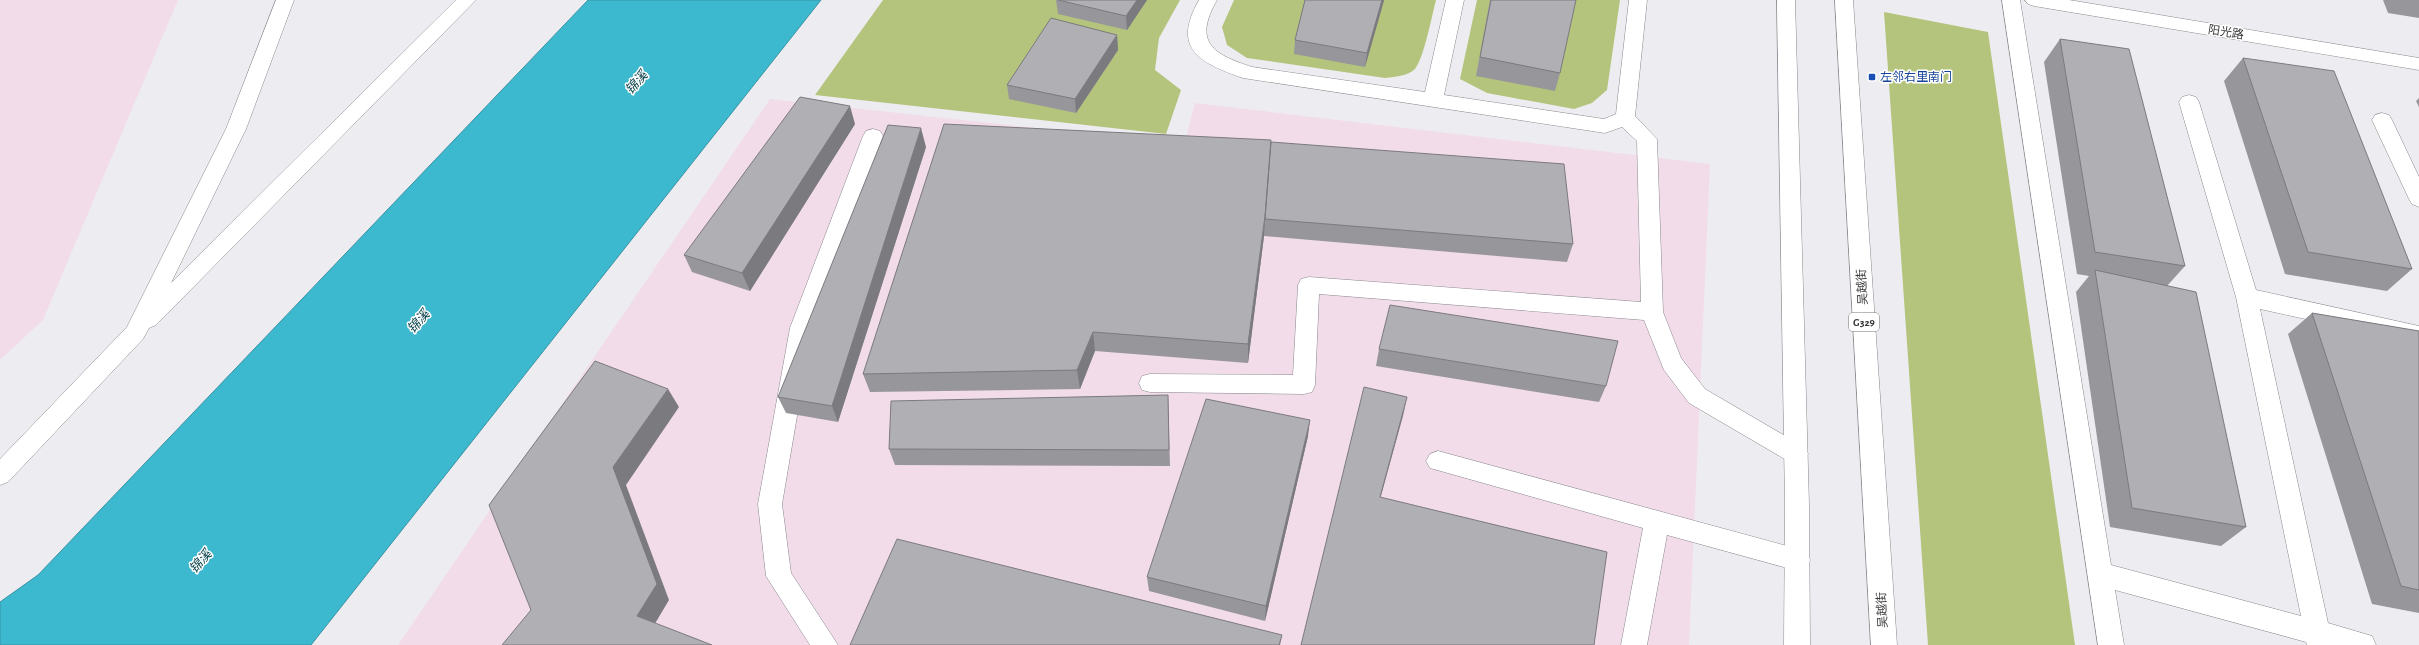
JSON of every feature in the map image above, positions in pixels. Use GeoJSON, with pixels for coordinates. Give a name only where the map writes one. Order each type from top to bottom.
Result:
{"type":"FeatureCollection","features":[{"type":"Feature","properties":{"kind":"main road"},"geometry":{"type":"LineString","coordinates":[[135,333],[236,129],[285,0]]}},
{"type":"Feature","properties":{"kind":"main road"},"geometry":{"type":"LineString","coordinates":[[0,475],[135,333],[467,0]]}},
{"type":"Feature","properties":{"kind":"main road"},"geometry":{"type":"LineString","coordinates":[[1208,0],[1197,23],[1198,45],[1214,61],[1250,73],[1606,126],[1625,118]]}},
{"type":"Feature","properties":{"kind":"main road"},"geometry":{"type":"LineString","coordinates":[[1432,100],[1455,0]]}},
{"type":"Feature","properties":{"kind":"main road"},"geometry":{"type":"LineString","coordinates":[[1625,118],[1638,0]]}},
{"type":"Feature","properties":{"kind":"main road"},"geometry":{"type":"LineString","coordinates":[[1786,0],[1798,560],[1797,645]]}},
{"type":"Feature","properties":{"kind":"main road","name":"吴越街"},"geometry":{"type":"LineString","coordinates":[[1844,0],[1884,645]]}},
{"type":"Feature","properties":{"kind":"main road"},"geometry":{"type":"LineString","coordinates":[[2011,0],[2112,645]]}},
{"type":"Feature","properties":{"kind":"main road","name":"阳光路"},"geometry":{"type":"LineString","coordinates":[[2034,0],[2419,64]]}},
{"type":"Feature","properties":{"kind":"main road"},"geometry":{"type":"LineString","coordinates":[[2188,102],[2247,297],[2319,639]]}},
{"type":"Feature","properties":{"kind":"main road"},"geometry":{"type":"LineString","coordinates":[[1625,118],[1646,138],[1652,312],[1672,363],[1698,396],[1796,454]]}},
{"type":"Feature","properties":{"kind":"main road"},"geometry":{"type":"LineString","coordinates":[[2382,120],[2419,199]]}},
{"type":"Feature","properties":{"kind":"main road"},"geometry":{"type":"LineString","coordinates":[[825,645],[779,576],[770,504],[801,328],[873,136]]}},
{"type":"Feature","properties":{"kind":"main road"},"geometry":{"type":"LineString","coordinates":[[1150,383],[1304,386],[1309,285],[1652,312]]}},
{"type":"Feature","properties":{"kind":"main road"},"geometry":{"type":"LineString","coordinates":[[2247,297],[2419,335]]}},
{"type":"Feature","properties":{"kind":"main road"},"geometry":{"type":"LineString","coordinates":[[1438,461],[1798,560]]}},
{"type":"Feature","properties":{"kind":"main road"},"geometry":{"type":"LineString","coordinates":[[1634,645],[1657,521]]}},
{"type":"Feature","properties":{"kind":"main road"},"geometry":{"type":"LineString","coordinates":[[2100,574],[2319,639],[2363,645]]}},
{"type":"Feature","properties":{"kind":"shaded area"},"geometry":{"type":"Polygon","coordinates":[[[0,0],[178,0],[43,320],[0,360],[0,0]]]}},
{"type":"Feature","properties":{"kind":"shaded area"},"geometry":{"type":"Polygon","coordinates":[[[770,99],[1184,144],[1195,103],[1710,164],[1689,645],[398,645],[770,99]]]}},
{"type":"Feature","properties":{"kind":"green space"},"geometry":{"type":"Polygon","coordinates":[[[883,0],[1180,0],[1159,38],[1155,70],[1181,90],[1166,134],[815,95],[883,0]]]}},
{"type":"Feature","properties":{"kind":"green space"},"geometry":{"type":"Polygon","coordinates":[[[1234,0],[1436,0],[1422,56],[1415,69],[1405,75],[1385,78],[1247,58],[1227,45],[1222,27],[1234,0]]]}},
{"type":"Feature","properties":{"kind":"green space"},"geometry":{"type":"Polygon","coordinates":[[[1477,0],[1620,0],[1607,90],[1592,103],[1574,109],[1487,93],[1460,79],[1477,0]]]}},
{"type":"Feature","properties":{"kind":"green space"},"geometry":{"type":"Polygon","coordinates":[[[1884,12],[1988,32],[2075,645],[1928,645],[1884,12]]]}},
{"type":"Feature","properties":{"kind":"water","name":"锦溪"},"geometry":{"type":"Polygon","coordinates":[[[588,0],[821,0],[311,645],[0,645],[0,602],[38,575],[588,0]]]}},
{"type":"Feature","properties":{"kind":"building"},"geometry":{"type":"Polygon","coordinates":[[[1058,0],[1137,0],[1126,16],[1058,0]]]}},
{"type":"Feature","properties":{"kind":"building"},"geometry":{"type":"Polygon","coordinates":[[[1305,0],[1382,0],[1367,53],[1295,40],[1305,0]]]}},
{"type":"Feature","properties":{"kind":"building"},"geometry":{"type":"Polygon","coordinates":[[[1491,0],[1576,0],[1560,73],[1480,57],[1491,0]]]}},
{"type":"Feature","properties":{"kind":"building"},"geometry":{"type":"Polygon","coordinates":[[[1051,18],[1117,35],[1075,99],[1007,85],[1051,18]]]}},
{"type":"Feature","properties":{"kind":"building"},"geometry":{"type":"Polygon","coordinates":[[[2060,39],[2129,49],[2185,266],[2095,252],[2060,39]]]}},
{"type":"Feature","properties":{"kind":"building"},"geometry":{"type":"Polygon","coordinates":[[[2243,58],[2334,71],[2412,269],[2308,252],[2243,58]]]}},
{"type":"Feature","properties":{"kind":"building"},"geometry":{"type":"Polygon","coordinates":[[[800,97],[850,106],[742,273],[684,255],[800,97]]]}},
{"type":"Feature","properties":{"kind":"building"},"geometry":{"type":"Polygon","coordinates":[[[944,124],[1271,140],[1265,216],[1248,344],[1093,332],[1077,370],[863,374],[944,124]]]}},
{"type":"Feature","properties":{"kind":"building"},"geometry":{"type":"Polygon","coordinates":[[[888,125],[921,128],[832,406],[778,397],[888,125]]]}},
{"type":"Feature","properties":{"kind":"building"},"geometry":{"type":"Polygon","coordinates":[[[1271,142],[1564,164],[1573,244],[1265,219],[1271,142]]]}},
{"type":"Feature","properties":{"kind":"building"},"geometry":{"type":"Polygon","coordinates":[[[2095,270],[2196,292],[2246,527],[2132,508],[2095,270]]]}},
{"type":"Feature","properties":{"kind":"building"},"geometry":{"type":"Polygon","coordinates":[[[1390,305],[1618,341],[1606,386],[1379,349],[1390,305]]]}},
{"type":"Feature","properties":{"kind":"building"},"geometry":{"type":"Polygon","coordinates":[[[2312,313],[2419,331],[2419,590],[2401,586],[2312,313]]]}},
{"type":"Feature","properties":{"kind":"building"},"geometry":{"type":"Polygon","coordinates":[[[595,361],[668,389],[613,467],[657,584],[637,616],[712,645],[502,645],[531,610],[489,505],[595,361]]]}},
{"type":"Feature","properties":{"kind":"building"},"geometry":{"type":"Polygon","coordinates":[[[1364,387],[1407,397],[1380,497],[1607,552],[1594,645],[1301,645],[1364,387]]]}},
{"type":"Feature","properties":{"kind":"building"},"geometry":{"type":"Polygon","coordinates":[[[1168,395],[1169,450],[889,449],[891,401],[1168,395]]]}},
{"type":"Feature","properties":{"kind":"building"},"geometry":{"type":"Polygon","coordinates":[[[1206,399],[1310,420],[1266,606],[1147,577],[1206,399]]]}},
{"type":"Feature","properties":{"kind":"building"},"geometry":{"type":"Polygon","coordinates":[[[897,539],[1282,635],[1279,645],[850,645],[897,539]]]}},
{"type":"Feature","properties":{"kind":"place","name":"左邻右里南门"},"geometry":{"type":"Point","coordinates":[1872,77]}}]}
